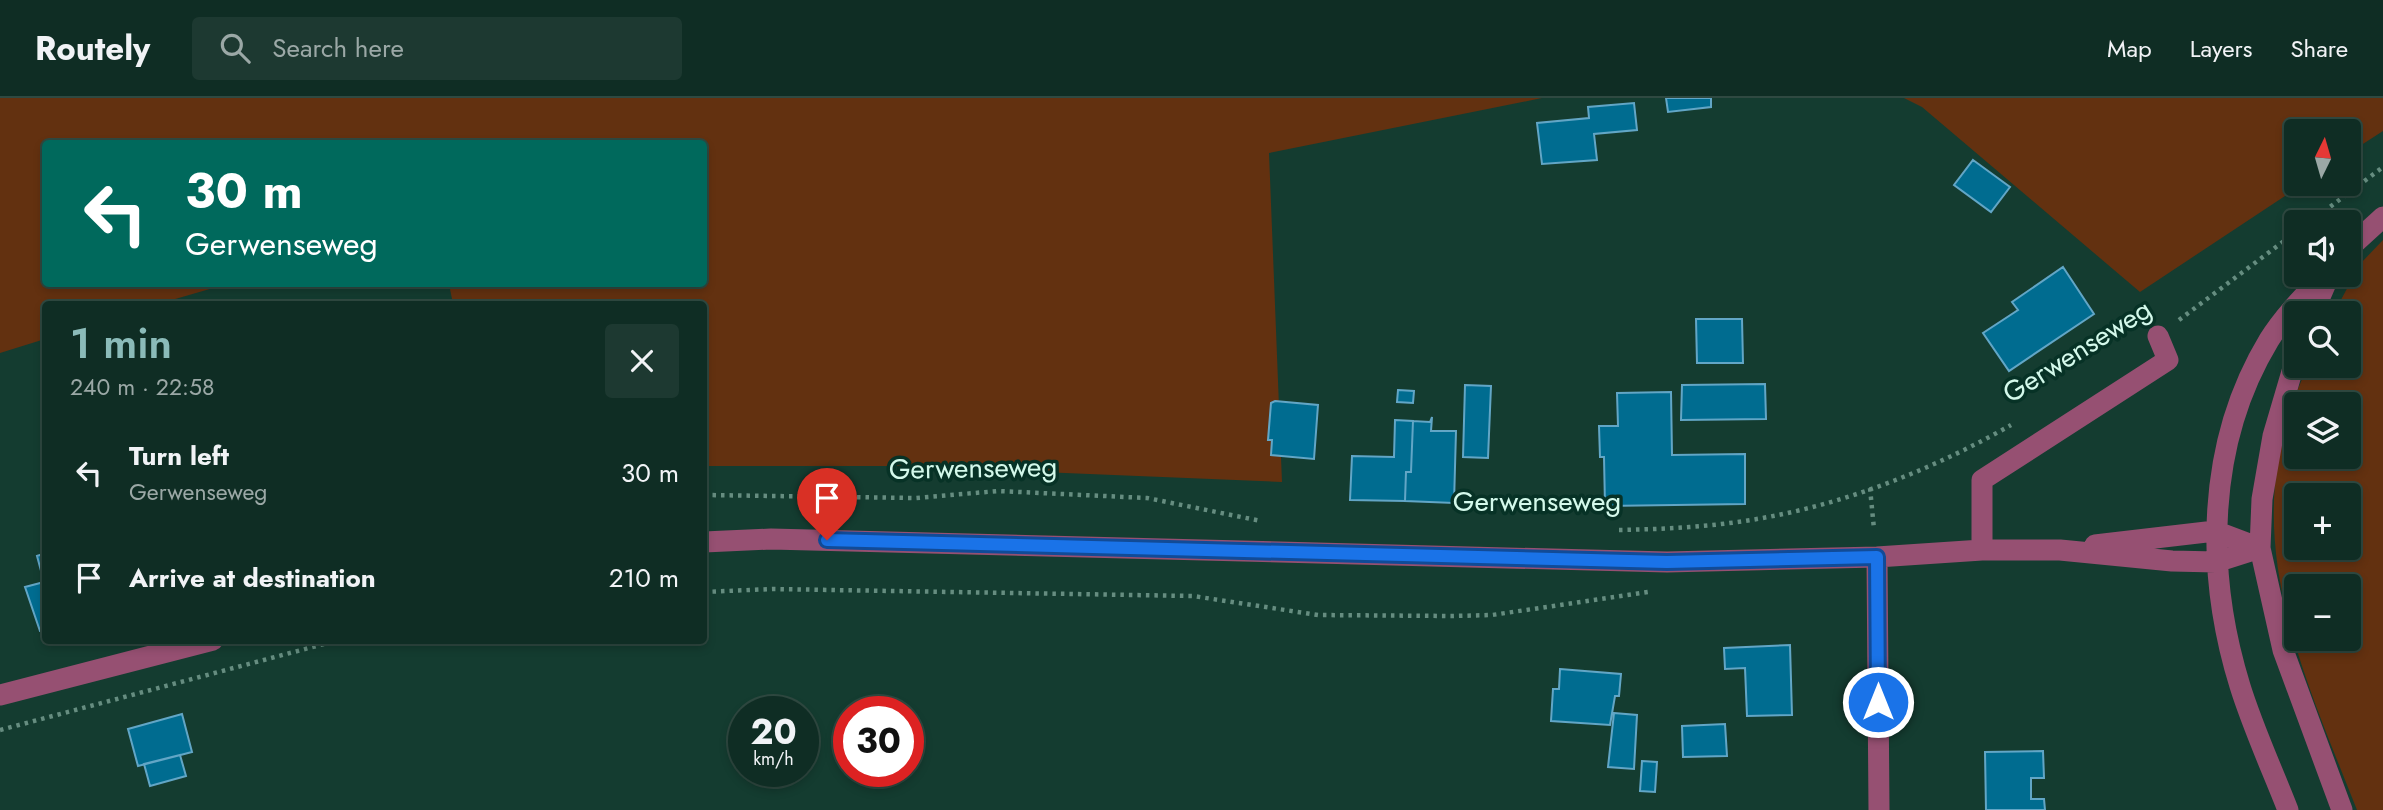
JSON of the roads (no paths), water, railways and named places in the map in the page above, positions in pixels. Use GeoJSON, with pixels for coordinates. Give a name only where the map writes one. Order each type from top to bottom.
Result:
{"type":"FeatureCollection","features":[{"type":"Feature","properties":{"kind":"street"},"geometry":{"type":"LineString","coordinates":[[2361,237],[2383,217]]}},
{"type":"Feature","properties":{"kind":"street"},"geometry":{"type":"LineString","coordinates":[[2288,810],[2240,687],[2222,615],[2215,531],[2233,424],[2250,379],[2269,340],[2313,287]]}},
{"type":"Feature","properties":{"kind":"street"},"geometry":{"type":"LineString","coordinates":[[1982,550],[1982,480],[2168,360],[2158,336]]}},
{"type":"Feature","properties":{"kind":"street"},"geometry":{"type":"LineString","coordinates":[[2290,378],[2273,436],[2262,499],[2260,548],[2283,650],[2342,810]]}},
{"type":"Feature","properties":{"kind":"street","name":"Gerwenseweg"},"geometry":{"type":"LineString","coordinates":[[2060,550],[2215,531],[2260,548]]}},
{"type":"Feature","properties":{"kind":"street","name":"Gerwenseweg"},"geometry":{"type":"LineString","coordinates":[[707,542],[771,539],[1667,562],[1877,557],[1982,550],[2060,550],[2172,561],[2216,562],[2260,548]]}},
{"type":"Feature","properties":{"kind":"street"},"geometry":{"type":"LineString","coordinates":[[1877,557],[1879,810]]}},
{"type":"Feature","properties":{"kind":"street"},"geometry":{"type":"LineString","coordinates":[[0,695],[198,644]]}}]}
